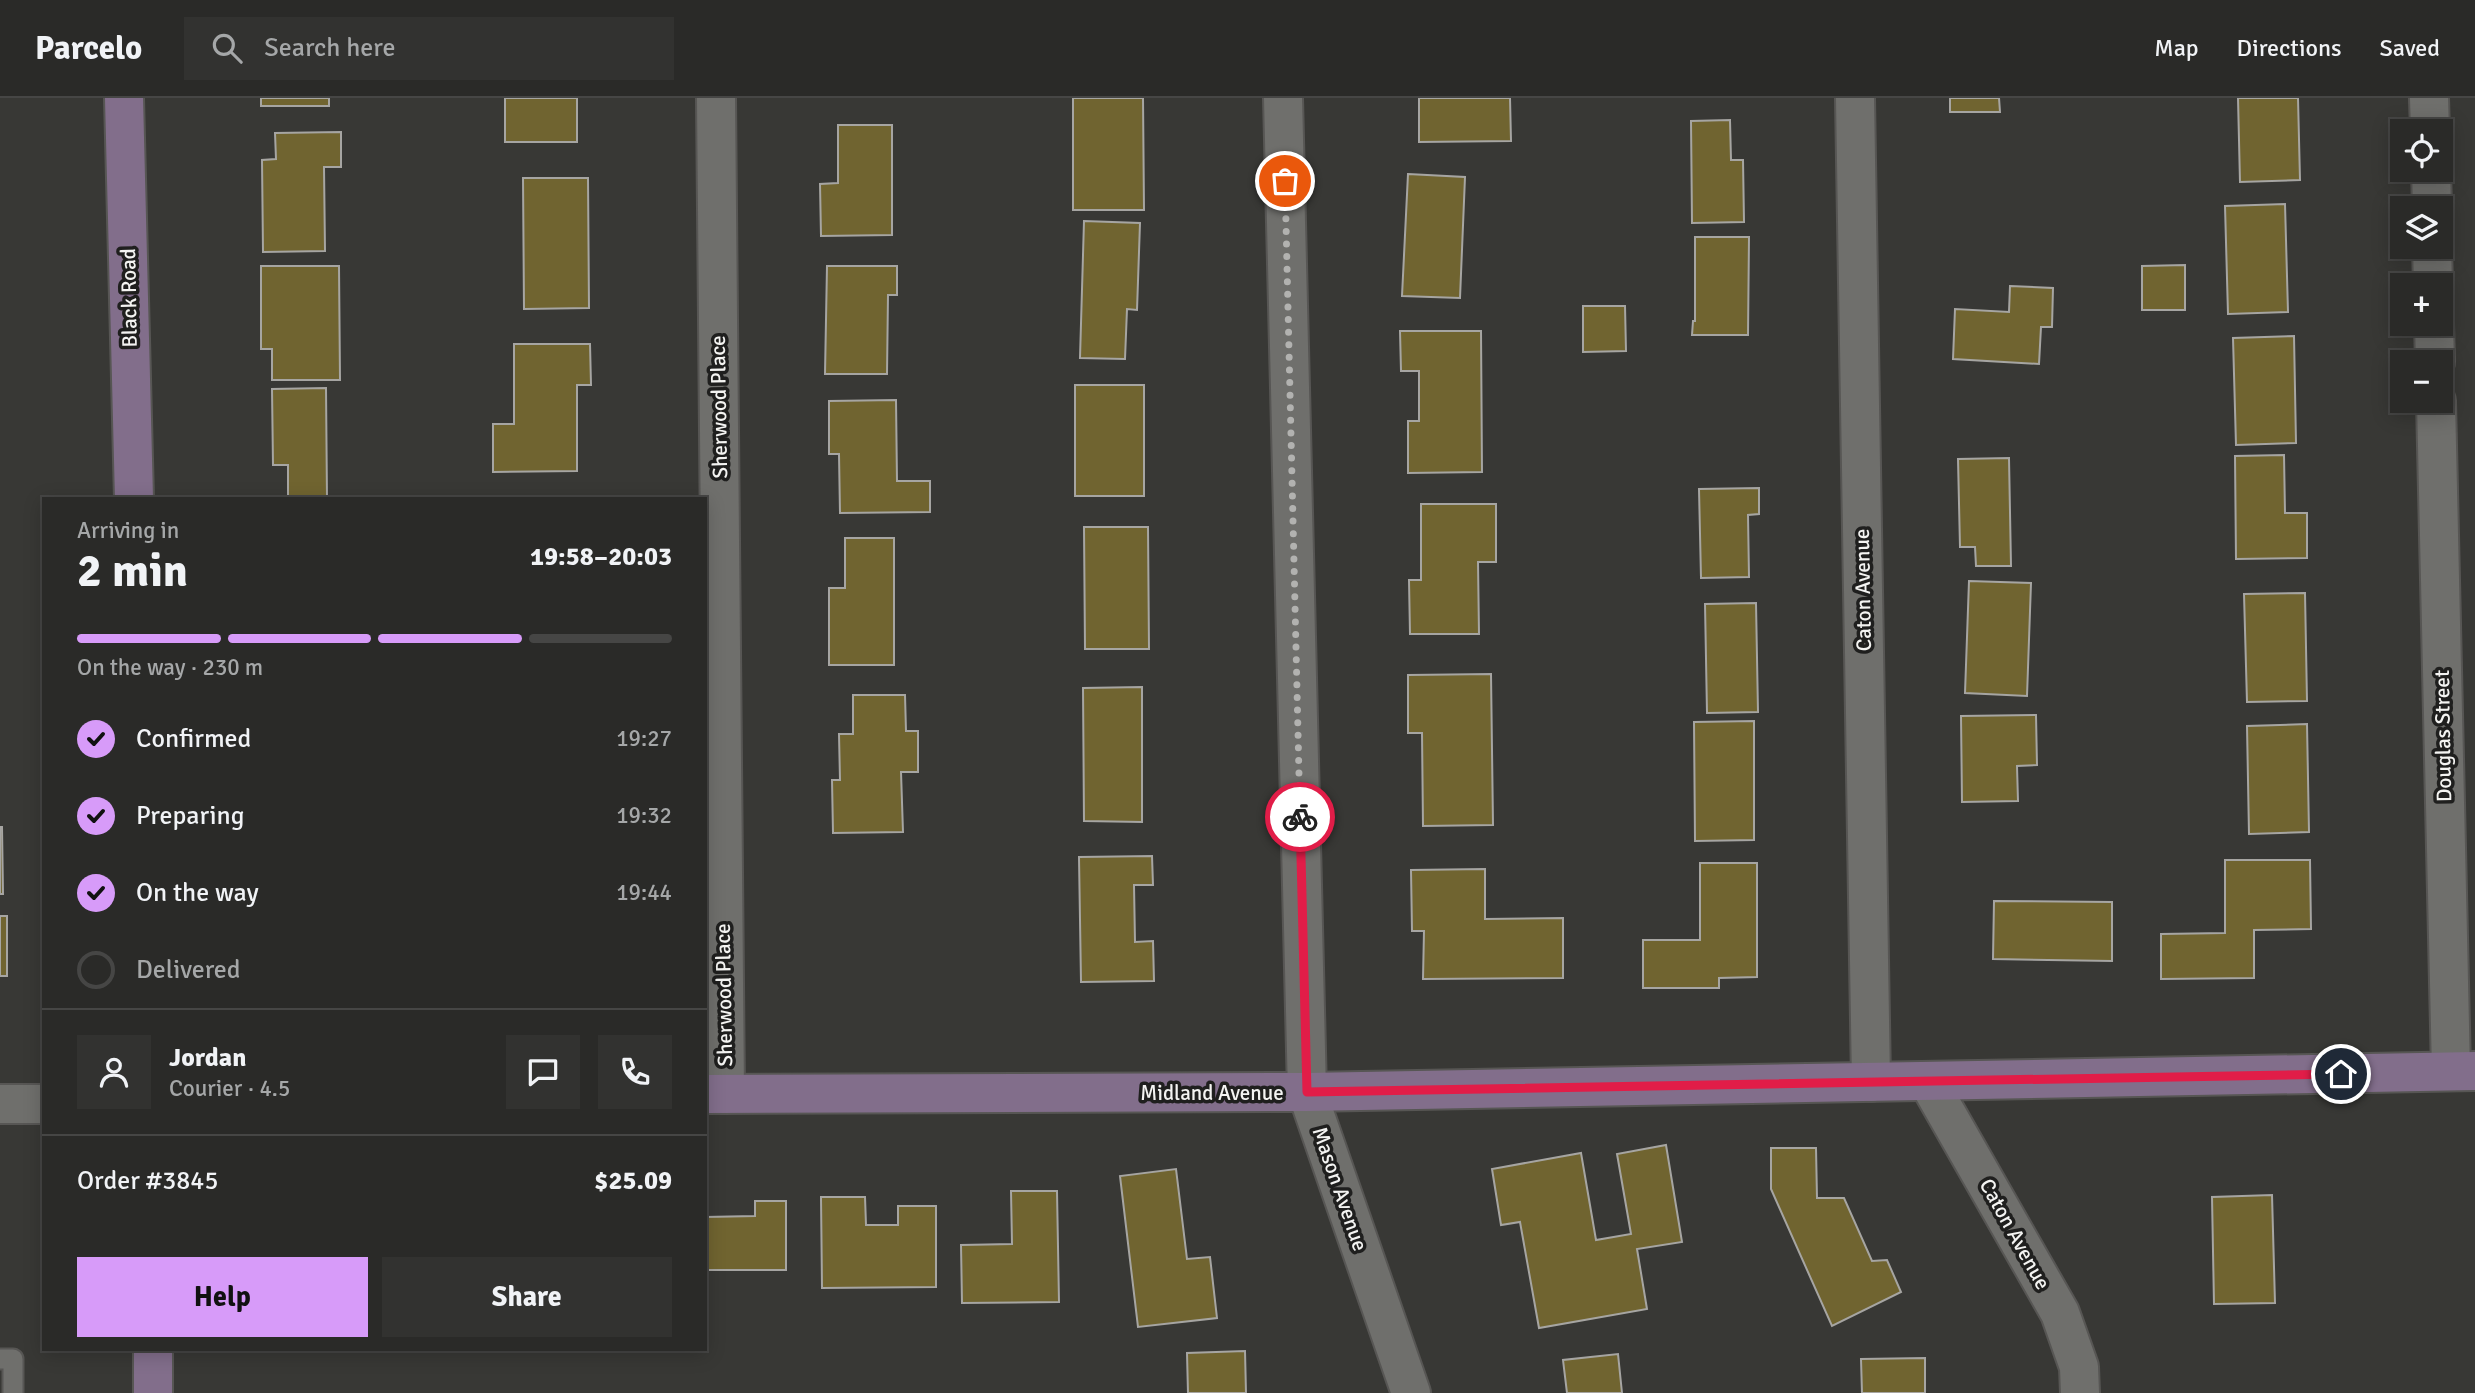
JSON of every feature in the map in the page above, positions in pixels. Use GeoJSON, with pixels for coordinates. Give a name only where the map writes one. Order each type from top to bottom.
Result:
{"type":"FeatureCollection","features":[{"type":"Feature","properties":{"kind":"main road","name":"Black Road"},"geometry":{"type":"LineString","coordinates":[[124,98],[134,497]]}},
{"type":"Feature","properties":{"kind":"main road","name":"Midland Avenue"},"geometry":{"type":"LineString","coordinates":[[715,1094],[1307,1092],[1929,1083],[2463,1071]]}},
{"type":"Feature","properties":{"kind":"main road"},"geometry":{"type":"LineString","coordinates":[[153,1351],[153,1393]]}},
{"type":"Feature","properties":{"kind":"street","name":"Sherwood Place"},"geometry":{"type":"LineString","coordinates":[[715,1094],[716,98]]}},
{"type":"Feature","properties":{"kind":"street","name":"Mason Avenue"},"geometry":{"type":"LineString","coordinates":[[1283,98],[1307,1092],[1411,1393]]}},
{"type":"Feature","properties":{"kind":"street","name":"Caton Avenue"},"geometry":{"type":"LineString","coordinates":[[1855,98],[1871,1082]]}},
{"type":"Feature","properties":{"kind":"street"},"geometry":{"type":"LineString","coordinates":[[2429,98],[2430,119]]}},
{"type":"Feature","properties":{"kind":"street","name":"Douglas Street"},"geometry":{"type":"LineString","coordinates":[[2436,413],[2463,1071]]}},
{"type":"Feature","properties":{"kind":"street","name":"Caton Avenue"},"geometry":{"type":"LineString","coordinates":[[1929,1083],[2060,1313],[2079,1367],[2080,1393]]}},
{"type":"Feature","properties":{"kind":"street"},"geometry":{"type":"LineString","coordinates":[[0,1104],[42,1104]]}},
{"type":"Feature","properties":{"kind":"lane"},"geometry":{"type":"LineString","coordinates":[[0,1359],[13,1359],[13,1393]]}},
{"type":"Feature","properties":{"kind":"building"},"geometry":{"type":"Polygon","coordinates":[[[261,98],[329,98],[329,106],[261,106],[261,98]]]}},
{"type":"Feature","properties":{"kind":"building"},"geometry":{"type":"Polygon","coordinates":[[[505,98],[577,98],[577,142],[505,142],[505,98]]]}},
{"type":"Feature","properties":{"kind":"building"},"geometry":{"type":"Polygon","coordinates":[[[1073,98],[1143,98],[1144,210],[1073,210],[1073,98]]]}},
{"type":"Feature","properties":{"kind":"building"},"geometry":{"type":"Polygon","coordinates":[[[1419,98],[1510,98],[1511,141],[1419,142],[1419,98]]]}},
{"type":"Feature","properties":{"kind":"building"},"geometry":{"type":"Polygon","coordinates":[[[1950,98],[1999,98],[2000,112],[1950,112],[1950,98]]]}},
{"type":"Feature","properties":{"kind":"building"},"geometry":{"type":"Polygon","coordinates":[[[2238,98],[2298,98],[2300,180],[2240,182],[2238,98]]]}},
{"type":"Feature","properties":{"kind":"building"},"geometry":{"type":"Polygon","coordinates":[[[1730,120],[1731,160],[1743,160],[1744,222],[1692,223],[1691,121],[1730,120]]]}},
{"type":"Feature","properties":{"kind":"building"},"geometry":{"type":"Polygon","coordinates":[[[838,125],[892,125],[892,235],[821,236],[820,184],[838,183],[838,125]]]}},
{"type":"Feature","properties":{"kind":"building"},"geometry":{"type":"Polygon","coordinates":[[[341,132],[341,167],[324,167],[325,251],[263,252],[262,160],[276,159],[275,133],[341,132]]]}},
{"type":"Feature","properties":{"kind":"building"},"geometry":{"type":"Polygon","coordinates":[[[1408,174],[1465,177],[1460,298],[1402,296],[1408,174]]]}},
{"type":"Feature","properties":{"kind":"building"},"geometry":{"type":"Polygon","coordinates":[[[523,178],[588,178],[589,308],[524,309],[523,178]]]}},
{"type":"Feature","properties":{"kind":"building"},"geometry":{"type":"Polygon","coordinates":[[[2285,204],[2288,312],[2228,314],[2225,206],[2285,204]]]}},
{"type":"Feature","properties":{"kind":"building"},"geometry":{"type":"Polygon","coordinates":[[[1084,221],[1140,223],[1137,310],[1127,309],[1125,359],[1080,358],[1084,221]]]}},
{"type":"Feature","properties":{"kind":"building"},"geometry":{"type":"Polygon","coordinates":[[[1695,237],[1749,237],[1748,335],[1692,335],[1695,321],[1695,237]]]}},
{"type":"Feature","properties":{"kind":"building"},"geometry":{"type":"Polygon","coordinates":[[[2185,265],[2185,310],[2142,310],[2142,266],[2185,265]]]}},
{"type":"Feature","properties":{"kind":"building"},"geometry":{"type":"Polygon","coordinates":[[[261,266],[339,266],[340,380],[272,380],[272,349],[261,349],[261,266]]]}},
{"type":"Feature","properties":{"kind":"building"},"geometry":{"type":"Polygon","coordinates":[[[827,266],[897,266],[897,295],[888,295],[887,374],[825,374],[827,266]]]}},
{"type":"Feature","properties":{"kind":"building"},"geometry":{"type":"Polygon","coordinates":[[[2010,286],[2053,288],[2052,327],[2041,327],[2039,364],[1953,359],[1955,309],[2009,312],[2010,286]]]}},
{"type":"Feature","properties":{"kind":"building"},"geometry":{"type":"Polygon","coordinates":[[[1583,306],[1625,306],[1626,351],[1583,352],[1583,306]]]}},
{"type":"Feature","properties":{"kind":"building"},"geometry":{"type":"Polygon","coordinates":[[[1400,331],[1481,331],[1482,472],[1408,473],[1408,421],[1419,421],[1419,371],[1401,371],[1400,331]]]}},
{"type":"Feature","properties":{"kind":"building"},"geometry":{"type":"Polygon","coordinates":[[[2294,336],[2296,443],[2236,445],[2233,338],[2294,336]]]}},
{"type":"Feature","properties":{"kind":"building"},"geometry":{"type":"Polygon","coordinates":[[[514,344],[590,344],[591,385],[577,385],[577,471],[493,472],[493,424],[514,424],[514,344]]]}},
{"type":"Feature","properties":{"kind":"building"},"geometry":{"type":"Polygon","coordinates":[[[1075,385],[1144,385],[1144,496],[1075,496],[1075,385]]]}},
{"type":"Feature","properties":{"kind":"building"},"geometry":{"type":"Polygon","coordinates":[[[326,388],[327,497],[288,497],[288,465],[273,465],[272,389],[326,388]]]}},
{"type":"Feature","properties":{"kind":"building"},"geometry":{"type":"Polygon","coordinates":[[[896,400],[897,481],[930,481],[930,512],[840,513],[839,454],[829,454],[829,401],[896,400]]]}},
{"type":"Feature","properties":{"kind":"building"},"geometry":{"type":"Polygon","coordinates":[[[2284,455],[2285,513],[2307,513],[2307,558],[2236,559],[2235,456],[2284,455]]]}},
{"type":"Feature","properties":{"kind":"building"},"geometry":{"type":"Polygon","coordinates":[[[2009,458],[2011,566],[1976,566],[1975,547],[1960,547],[1958,459],[2009,458]]]}},
{"type":"Feature","properties":{"kind":"building"},"geometry":{"type":"Polygon","coordinates":[[[1759,488],[1759,514],[1748,515],[1749,577],[1701,578],[1699,489],[1759,488]]]}},
{"type":"Feature","properties":{"kind":"building"},"geometry":{"type":"Polygon","coordinates":[[[1421,504],[1496,504],[1496,562],[1478,562],[1479,634],[1410,634],[1409,580],[1421,580],[1421,504]]]}},
{"type":"Feature","properties":{"kind":"building"},"geometry":{"type":"Polygon","coordinates":[[[1084,527],[1148,527],[1149,649],[1085,649],[1084,527]]]}},
{"type":"Feature","properties":{"kind":"building"},"geometry":{"type":"Polygon","coordinates":[[[845,538],[894,538],[894,665],[829,665],[829,588],[845,588],[845,538]]]}},
{"type":"Feature","properties":{"kind":"building"},"geometry":{"type":"Polygon","coordinates":[[[1969,581],[2031,583],[2027,696],[1965,693],[1969,581]]]}},
{"type":"Feature","properties":{"kind":"building"},"geometry":{"type":"Polygon","coordinates":[[[2305,593],[2307,701],[2247,702],[2244,594],[2305,593]]]}},
{"type":"Feature","properties":{"kind":"building"},"geometry":{"type":"Polygon","coordinates":[[[1756,603],[1758,712],[1707,713],[1705,604],[1756,603]]]}},
{"type":"Feature","properties":{"kind":"building"},"geometry":{"type":"Polygon","coordinates":[[[1491,674],[1493,825],[1423,826],[1422,733],[1408,733],[1408,675],[1491,674]]]}},
{"type":"Feature","properties":{"kind":"building"},"geometry":{"type":"Polygon","coordinates":[[[1142,687],[1142,822],[1084,821],[1083,688],[1142,687]]]}},
{"type":"Feature","properties":{"kind":"building"},"geometry":{"type":"Polygon","coordinates":[[[853,695],[905,695],[906,731],[918,731],[918,772],[901,772],[903,832],[833,833],[832,780],[840,780],[839,734],[853,734],[853,695]]]}},
{"type":"Feature","properties":{"kind":"building"},"geometry":{"type":"Polygon","coordinates":[[[2036,715],[2037,765],[2017,766],[2018,801],[1962,802],[1961,716],[2036,715]]]}},
{"type":"Feature","properties":{"kind":"building"},"geometry":{"type":"Polygon","coordinates":[[[1754,721],[1754,840],[1695,841],[1694,722],[1754,721]]]}},
{"type":"Feature","properties":{"kind":"building"},"geometry":{"type":"Polygon","coordinates":[[[2307,724],[2309,832],[2249,834],[2247,726],[2307,724]]]}},
{"type":"Feature","properties":{"kind":"building"},"geometry":{"type":"Polygon","coordinates":[[[2,827],[3,894],[0,894],[2,827]]]}},
{"type":"Feature","properties":{"kind":"building"},"geometry":{"type":"Polygon","coordinates":[[[1152,856],[1153,885],[1134,885],[1135,942],[1153,941],[1154,981],[1081,982],[1079,857],[1152,856]]]}},
{"type":"Feature","properties":{"kind":"building"},"geometry":{"type":"Polygon","coordinates":[[[2225,860],[2310,860],[2311,929],[2254,930],[2254,978],[2161,979],[2161,934],[2225,933],[2225,860]]]}},
{"type":"Feature","properties":{"kind":"building"},"geometry":{"type":"Polygon","coordinates":[[[1700,863],[1757,863],[1757,977],[1719,978],[1719,988],[1643,988],[1643,940],[1700,940],[1700,863]]]}},
{"type":"Feature","properties":{"kind":"building"},"geometry":{"type":"Polygon","coordinates":[[[1485,869],[1485,919],[1563,918],[1563,978],[1423,979],[1424,931],[1412,931],[1411,870],[1485,869]]]}},
{"type":"Feature","properties":{"kind":"building"},"geometry":{"type":"Polygon","coordinates":[[[1994,901],[2112,902],[2112,961],[1993,959],[1994,901]]]}},
{"type":"Feature","properties":{"kind":"building"},"geometry":{"type":"Polygon","coordinates":[[[0,916],[7,916],[7,976],[0,976],[0,916]]]}},
{"type":"Feature","properties":{"kind":"building"},"geometry":{"type":"Polygon","coordinates":[[[1666,1145],[1682,1242],[1637,1249],[1647,1309],[1539,1328],[1520,1222],[1501,1225],[1492,1169],[1581,1153],[1596,1240],[1631,1234],[1617,1154],[1666,1145]]]}},
{"type":"Feature","properties":{"kind":"building"},"geometry":{"type":"Polygon","coordinates":[[[1771,1148],[1816,1148],[1817,1198],[1844,1198],[1872,1261],[1887,1260],[1901,1292],[1832,1326],[1771,1189],[1771,1148]]]}},
{"type":"Feature","properties":{"kind":"building"},"geometry":{"type":"Polygon","coordinates":[[[1176,1169],[1187,1259],[1210,1257],[1217,1318],[1138,1327],[1120,1176],[1176,1169]]]}},
{"type":"Feature","properties":{"kind":"building"},"geometry":{"type":"Polygon","coordinates":[[[1011,1191],[1057,1191],[1059,1302],[962,1303],[961,1245],[1012,1244],[1011,1191]]]}},
{"type":"Feature","properties":{"kind":"building"},"geometry":{"type":"Polygon","coordinates":[[[2272,1195],[2275,1303],[2214,1304],[2212,1197],[2272,1195]]]}},
{"type":"Feature","properties":{"kind":"building"},"geometry":{"type":"Polygon","coordinates":[[[821,1197],[865,1197],[866,1225],[898,1225],[898,1206],[936,1206],[936,1287],[822,1288],[821,1197]]]}},
{"type":"Feature","properties":{"kind":"building"},"geometry":{"type":"Polygon","coordinates":[[[755,1201],[786,1201],[786,1270],[707,1270],[707,1217],[755,1216],[755,1201]]]}},
{"type":"Feature","properties":{"kind":"building"},"geometry":{"type":"Polygon","coordinates":[[[1245,1351],[1246,1393],[1188,1393],[1187,1353],[1245,1351]]]}},
{"type":"Feature","properties":{"kind":"building"},"geometry":{"type":"Polygon","coordinates":[[[1618,1354],[1622,1393],[1567,1393],[1563,1360],[1618,1354]]]}},
{"type":"Feature","properties":{"kind":"building"},"geometry":{"type":"Polygon","coordinates":[[[1925,1358],[1925,1393],[1862,1393],[1861,1359],[1925,1358]]]}},
{"type":"Feature","properties":{"kind":"way so far"},"geometry":{"type":"LineString","coordinates":[[1285,181],[1300,817]]}},
{"type":"Feature","properties":{"kind":"route"},"geometry":{"type":"LineString","coordinates":[[1300,817],[1307,1092],[2341,1074]]}}]}
